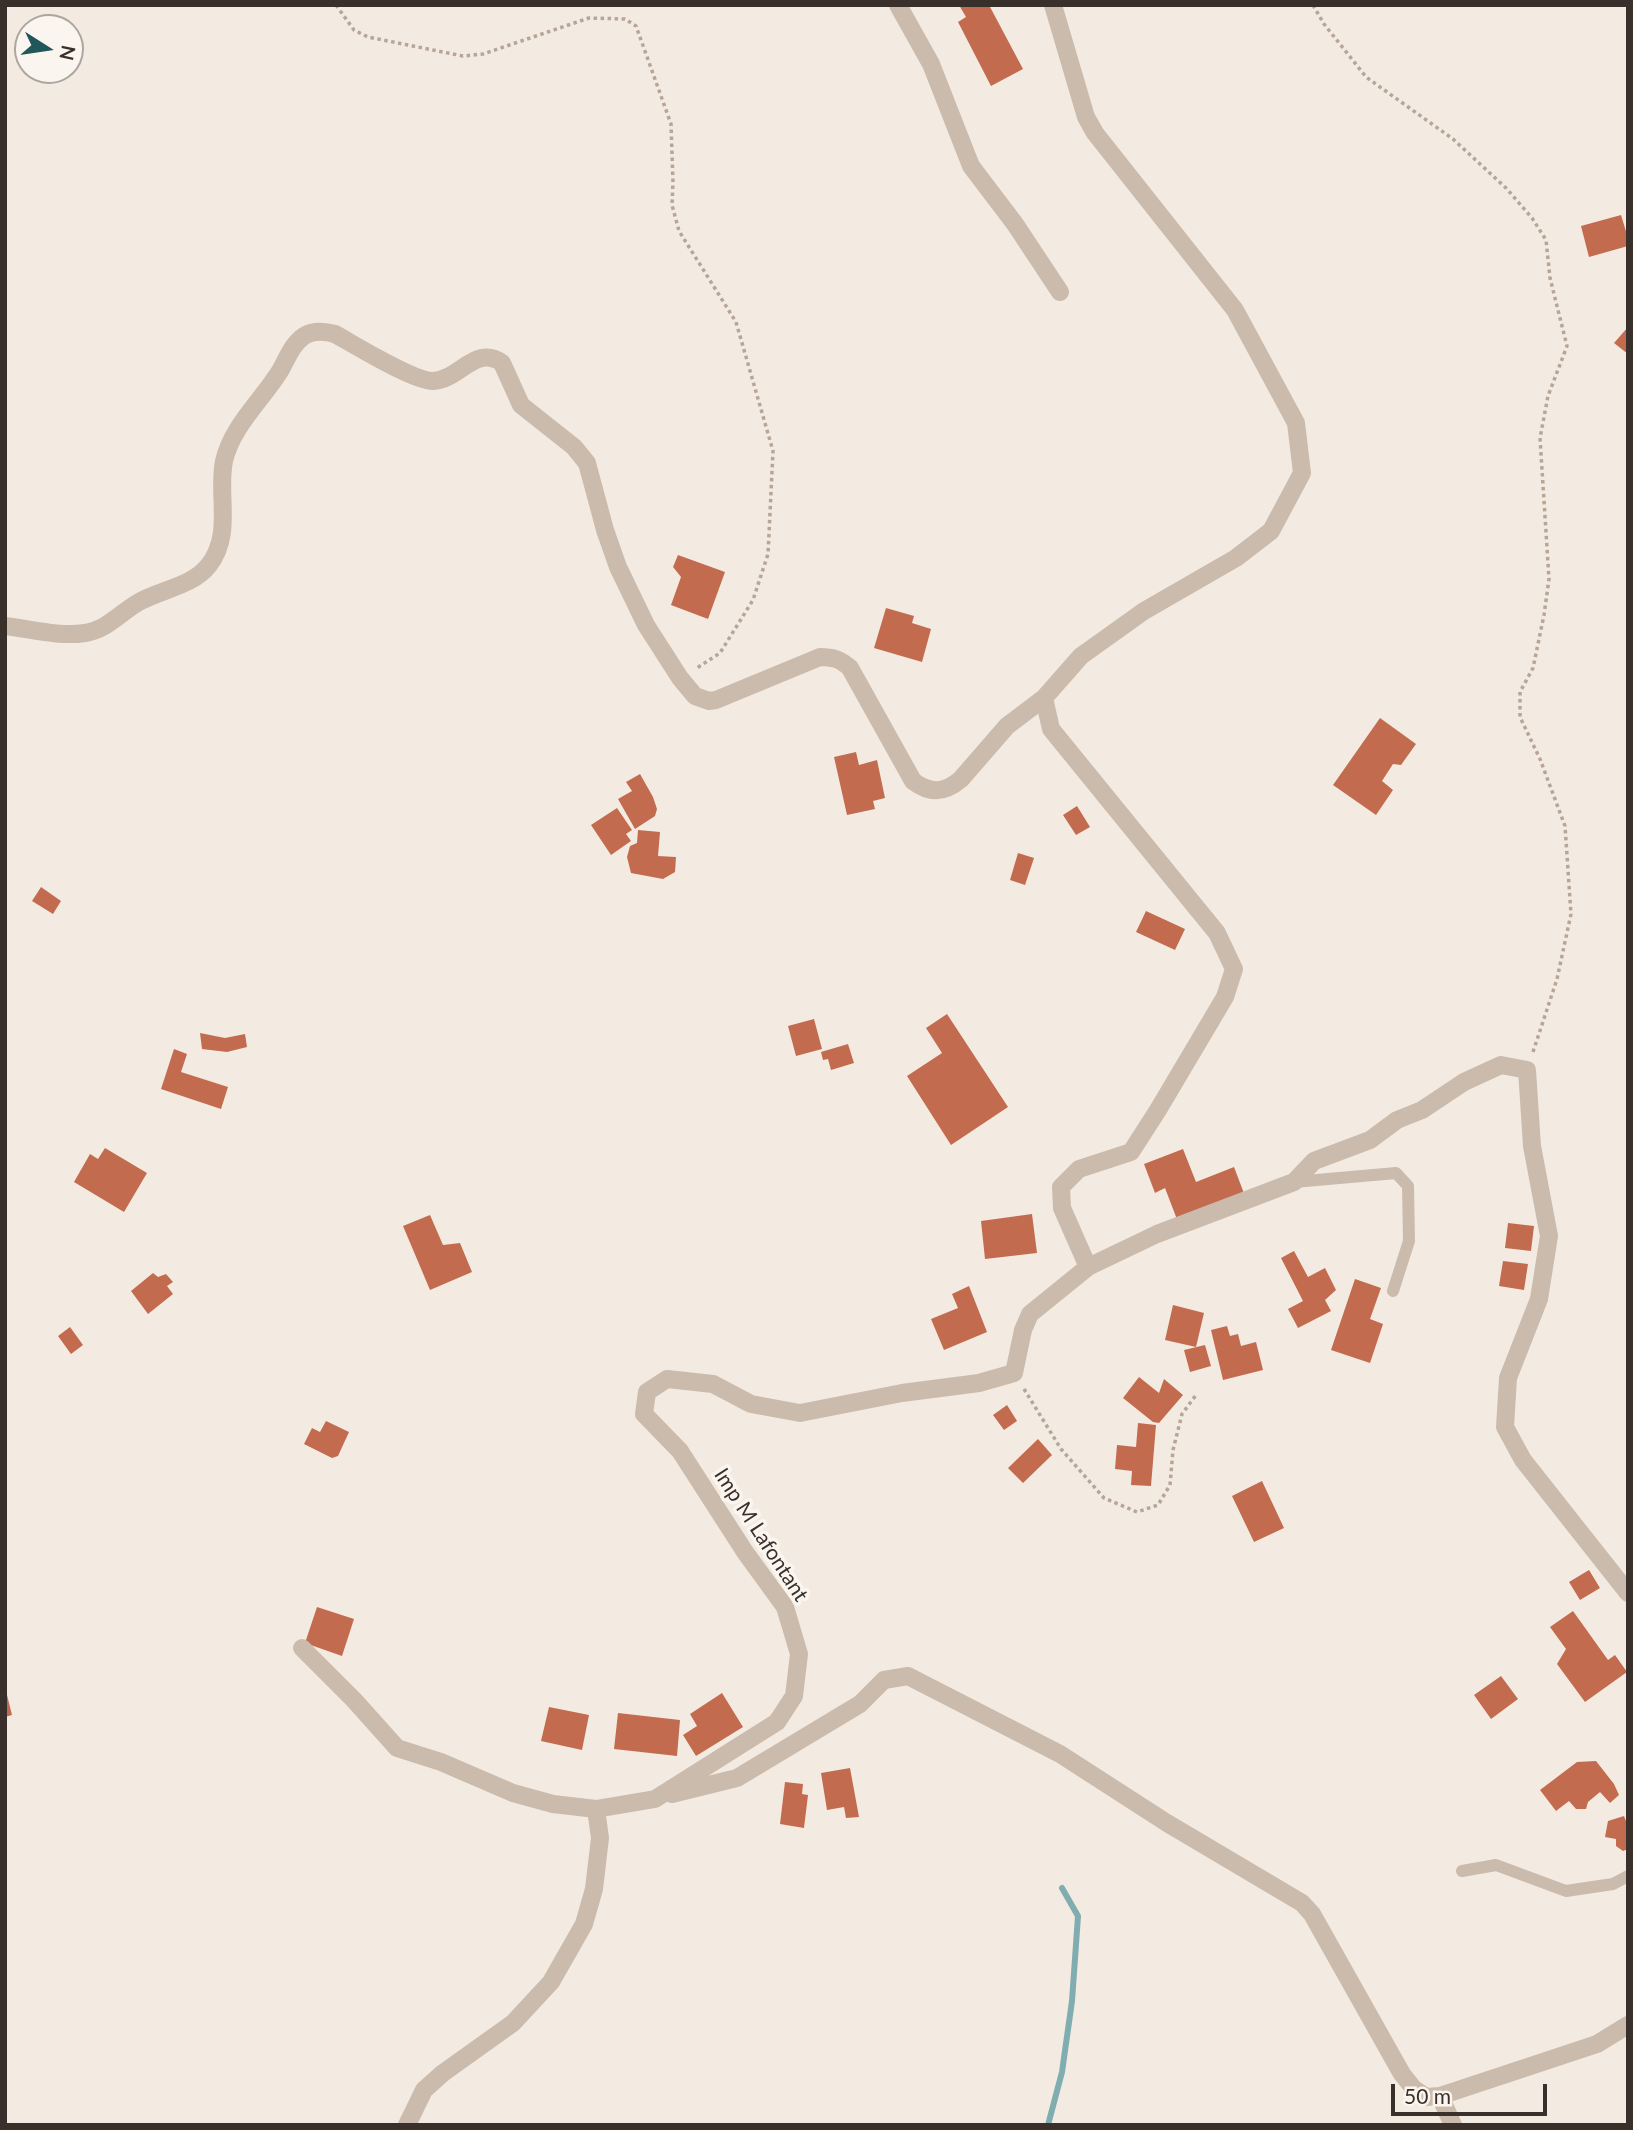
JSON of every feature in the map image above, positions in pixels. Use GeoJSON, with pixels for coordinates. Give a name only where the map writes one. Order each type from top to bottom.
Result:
{"type":"FeatureCollection","features":[{"type":"Feature","properties":{"kind":"street"},"geometry":{"type":"LineString","coordinates":[[898,5],[931,64],[971,166],[1015,224],[1060,292]]}},
{"type":"Feature","properties":{"kind":"street"},"geometry":{"type":"LineString","coordinates":[[5,626],[62,634],[85,633],[114,621],[138,602],[199,575],[217,552],[223,535],[223,471],[230,443],[297,342],[305,336],[325,331],[335,334],[394,367],[426,380],[440,380],[484,357],[496,358],[502,363],[521,405],[574,447],[587,463],[618,567],[646,625],[680,678],[695,696],[709,701],[716,700],[820,657],[833,657],[849,668],[913,781],[920,787],[936,791],[952,787],[1007,726],[1044,698],[1081,656],[1144,611],[1236,558],[1271,531],[1302,473],[1296,423],[1235,310],[1095,133],[1086,117],[1053,5]]}},
{"type":"Feature","properties":{"kind":"street"},"geometry":{"type":"LineString","coordinates":[[1044,698],[1051,729],[1217,933],[1234,968],[1225,997],[1131,1152],[1079,1169],[1062,1187],[1062,1208],[1088,1267]]}},
{"type":"Feature","properties":{"kind":"street"},"geometry":{"type":"LineString","coordinates":[[1014,1373],[1023,1330],[1030,1314],[1088,1267],[1157,1234],[1294,1182],[1314,1161],[1370,1140],[1398,1120],[1422,1110],[1464,1082],[1501,1065],[1527,1070],[1532,1146],[1549,1236],[1539,1299],[1508,1378],[1505,1427],[1523,1460],[1628,1593]]}},
{"type":"Feature","properties":{"kind":"street","name":"Imp M Lafontant"},"geometry":{"type":"LineString","coordinates":[[302,1648],[397,1748],[441,1762],[513,1793],[554,1804],[596,1809],[655,1799],[777,1722],[794,1696],[799,1654],[785,1607],[745,1552],[680,1451],[644,1414],[647,1392],[667,1378],[713,1384],[751,1404],[800,1413],[902,1393],[979,1382],[1014,1373]]}},
{"type":"Feature","properties":{"kind":"street"},"geometry":{"type":"LineString","coordinates":[[655,1799],[737,1778],[860,1704],[884,1680],[908,1676],[1060,1754],[1167,1823],[1302,1903],[1312,1914],[1402,2074],[1426,2097],[1440,2096],[1597,2045],[1628,2025]]}},
{"type":"Feature","properties":{"kind":"street"},"geometry":{"type":"LineString","coordinates":[[407,2125],[424,2090],[443,2073],[513,2023],[551,1982],[584,1924],[594,1889],[600,1838],[596,1809]]}},
{"type":"Feature","properties":{"kind":"street"},"geometry":{"type":"LineString","coordinates":[[1440,2096],[1454,2125]]}},
{"type":"Feature","properties":{"kind":"lane"},"geometry":{"type":"LineString","coordinates":[[1294,1182],[1396,1173],[1408,1186],[1409,1241],[1393,1291]]}},
{"type":"Feature","properties":{"kind":"lane"},"geometry":{"type":"LineString","coordinates":[[1462,1871],[1496,1865],[1566,1891],[1613,1884],[1628,1876]]}},
{"type":"Feature","properties":{"kind":"path"},"geometry":{"type":"LineString","coordinates":[[336,5],[354,30],[369,37],[463,56],[483,54],[589,18],[625,19],[636,26],[671,124],[672,205],[679,231],[736,321],[773,452],[768,554],[753,600],[720,653],[680,678]]}},
{"type":"Feature","properties":{"kind":"path"},"geometry":{"type":"LineString","coordinates":[[1313,5],[1324,24],[1366,77],[1453,139],[1506,188],[1532,218],[1546,240],[1549,278],[1567,346],[1548,396],[1539,438],[1549,579],[1545,615],[1532,668],[1520,692],[1520,717],[1540,759],[1565,826],[1571,914],[1558,979],[1527,1070]]}},
{"type":"Feature","properties":{"kind":"path"},"geometry":{"type":"LineString","coordinates":[[1014,1373],[1061,1449],[1104,1498],[1137,1512],[1158,1505],[1170,1485],[1173,1450],[1182,1414],[1196,1395]]}},
{"type":"Feature","properties":{"kind":"building"},"geometry":{"type":"Polygon","coordinates":[[[959,5],[989,5],[1023,69],[991,86],[958,22],[966,17],[959,5]]]}},
{"type":"Feature","properties":{"kind":"building"},"geometry":{"type":"Polygon","coordinates":[[[1621,215],[1628,246],[1589,257],[1581,226],[1621,215]]]}},
{"type":"Feature","properties":{"kind":"building"},"geometry":{"type":"Polygon","coordinates":[[[1628,327],[1628,354],[1614,343],[1628,327]]]}},
{"type":"Feature","properties":{"kind":"building"},"geometry":{"type":"Polygon","coordinates":[[[678,555],[725,572],[708,619],[671,605],[681,577],[673,567],[678,555]]]}},
{"type":"Feature","properties":{"kind":"building"},"geometry":{"type":"Polygon","coordinates":[[[886,608],[914,616],[912,623],[931,629],[922,662],[874,648],[886,608]]]}},
{"type":"Feature","properties":{"kind":"building"},"geometry":{"type":"Polygon","coordinates":[[[1380,718],[1416,744],[1401,765],[1393,764],[1382,781],[1393,790],[1376,815],[1333,785],[1380,718]]]}},
{"type":"Feature","properties":{"kind":"building"},"geometry":{"type":"Polygon","coordinates":[[[856,752],[859,765],[877,760],[885,798],[873,801],[875,809],[847,815],[834,757],[856,752]]]}},
{"type":"Feature","properties":{"kind":"building"},"geometry":{"type":"Polygon","coordinates":[[[640,774],[657,809],[655,816],[635,829],[618,799],[632,791],[626,782],[640,774]]]}},
{"type":"Feature","properties":{"kind":"building"},"geometry":{"type":"Polygon","coordinates":[[[1077,806],[1090,827],[1076,835],[1063,815],[1077,806]]]}},
{"type":"Feature","properties":{"kind":"building"},"geometry":{"type":"Polygon","coordinates":[[[617,808],[632,830],[626,834],[631,841],[611,855],[591,825],[617,808]]]}},
{"type":"Feature","properties":{"kind":"building"},"geometry":{"type":"Polygon","coordinates":[[[638,830],[660,832],[658,856],[676,857],[675,872],[663,879],[631,873],[627,857],[630,846],[637,843],[638,830]]]}},
{"type":"Feature","properties":{"kind":"building"},"geometry":{"type":"Polygon","coordinates":[[[1018,853],[1034,858],[1025,885],[1010,880],[1018,853]]]}},
{"type":"Feature","properties":{"kind":"building"},"geometry":{"type":"Polygon","coordinates":[[[41,887],[61,901],[53,914],[32,901],[41,887]]]}},
{"type":"Feature","properties":{"kind":"building"},"geometry":{"type":"Polygon","coordinates":[[[1146,911],[1185,929],[1175,950],[1136,932],[1146,911]]]}},
{"type":"Feature","properties":{"kind":"building"},"geometry":{"type":"Polygon","coordinates":[[[947,1014],[1008,1107],[951,1145],[907,1076],[942,1053],[926,1028],[947,1014]]]}},
{"type":"Feature","properties":{"kind":"building"},"geometry":{"type":"Polygon","coordinates":[[[814,1019],[822,1049],[796,1056],[788,1026],[814,1019]]]}},
{"type":"Feature","properties":{"kind":"building"},"geometry":{"type":"Polygon","coordinates":[[[200,1033],[225,1038],[245,1034],[247,1047],[227,1052],[202,1049],[200,1033]]]}},
{"type":"Feature","properties":{"kind":"building"},"geometry":{"type":"Polygon","coordinates":[[[848,1044],[854,1063],[831,1070],[828,1059],[823,1060],[821,1052],[848,1044]]]}},
{"type":"Feature","properties":{"kind":"building"},"geometry":{"type":"Polygon","coordinates":[[[174,1049],[187,1054],[181,1072],[228,1087],[221,1109],[161,1089],[174,1049]]]}},
{"type":"Feature","properties":{"kind":"building"},"geometry":{"type":"Polygon","coordinates":[[[105,1148],[147,1173],[124,1212],[74,1182],[90,1154],[98,1159],[105,1148]]]}},
{"type":"Feature","properties":{"kind":"building"},"geometry":{"type":"Polygon","coordinates":[[[1183,1149],[1196,1182],[1234,1167],[1245,1196],[1178,1222],[1165,1188],[1155,1193],[1144,1164],[1183,1149]]]}},
{"type":"Feature","properties":{"kind":"building"},"geometry":{"type":"Polygon","coordinates":[[[1032,1214],[1037,1253],[985,1259],[981,1221],[1032,1214]]]}},
{"type":"Feature","properties":{"kind":"building"},"geometry":{"type":"Polygon","coordinates":[[[430,1215],[443,1245],[460,1243],[472,1272],[430,1290],[403,1226],[430,1215]]]}},
{"type":"Feature","properties":{"kind":"building"},"geometry":{"type":"Polygon","coordinates":[[[1508,1223],[1534,1226],[1531,1251],[1505,1248],[1508,1223]]]}},
{"type":"Feature","properties":{"kind":"building"},"geometry":{"type":"Polygon","coordinates":[[[1294,1251],[1308,1277],[1325,1268],[1336,1290],[1325,1300],[1331,1311],[1298,1328],[1288,1309],[1303,1301],[1281,1258],[1294,1251]]]}},
{"type":"Feature","properties":{"kind":"building"},"geometry":{"type":"Polygon","coordinates":[[[1503,1261],[1528,1264],[1524,1290],[1499,1286],[1503,1261]]]}},
{"type":"Feature","properties":{"kind":"building"},"geometry":{"type":"Polygon","coordinates":[[[153,1273],[158,1277],[166,1274],[173,1282],[167,1286],[173,1294],[148,1314],[131,1291],[153,1273]]]}},
{"type":"Feature","properties":{"kind":"building"},"geometry":{"type":"Polygon","coordinates":[[[1355,1279],[1381,1288],[1370,1319],[1383,1324],[1370,1363],[1331,1350],[1355,1279]]]}},
{"type":"Feature","properties":{"kind":"building"},"geometry":{"type":"Polygon","coordinates":[[[969,1286],[987,1332],[944,1350],[931,1319],[958,1308],[952,1294],[969,1286]]]}},
{"type":"Feature","properties":{"kind":"building"},"geometry":{"type":"Polygon","coordinates":[[[1173,1305],[1204,1313],[1196,1347],[1165,1340],[1173,1305]]]}},
{"type":"Feature","properties":{"kind":"building"},"geometry":{"type":"Polygon","coordinates":[[[1227,1326],[1230,1336],[1238,1334],[1241,1346],[1256,1342],[1263,1370],[1223,1380],[1211,1330],[1227,1326]]]}},
{"type":"Feature","properties":{"kind":"building"},"geometry":{"type":"Polygon","coordinates":[[[70,1327],[83,1345],[71,1354],[58,1336],[70,1327]]]}},
{"type":"Feature","properties":{"kind":"building"},"geometry":{"type":"Polygon","coordinates":[[[1205,1345],[1211,1366],[1190,1372],[1184,1350],[1205,1345]]]}},
{"type":"Feature","properties":{"kind":"building"},"geometry":{"type":"Polygon","coordinates":[[[1139,1377],[1159,1393],[1164,1379],[1183,1395],[1159,1423],[1153,1422],[1123,1398],[1139,1377]]]}},
{"type":"Feature","properties":{"kind":"building"},"geometry":{"type":"Polygon","coordinates":[[[1007,1405],[1017,1421],[1004,1430],[993,1415],[1007,1405]]]}},
{"type":"Feature","properties":{"kind":"building"},"geometry":{"type":"Polygon","coordinates":[[[326,1421],[349,1432],[338,1456],[332,1458],[304,1444],[312,1428],[320,1432],[326,1421]]]}},
{"type":"Feature","properties":{"kind":"building"},"geometry":{"type":"Polygon","coordinates":[[[1138,1423],[1156,1425],[1151,1486],[1131,1485],[1132,1471],[1115,1469],[1117,1445],[1136,1447],[1138,1423]]]}},
{"type":"Feature","properties":{"kind":"building"},"geometry":{"type":"Polygon","coordinates":[[[1038,1439],[1052,1455],[1023,1483],[1008,1468],[1038,1439]]]}},
{"type":"Feature","properties":{"kind":"building"},"geometry":{"type":"Polygon","coordinates":[[[1262,1481],[1284,1528],[1254,1542],[1232,1496],[1262,1481]]]}},
{"type":"Feature","properties":{"kind":"building"},"geometry":{"type":"Polygon","coordinates":[[[1589,1570],[1600,1588],[1580,1600],[1569,1582],[1589,1570]]]}},
{"type":"Feature","properties":{"kind":"building"},"geometry":{"type":"Polygon","coordinates":[[[317,1607],[354,1619],[342,1656],[305,1643],[317,1607]]]}},
{"type":"Feature","properties":{"kind":"building"},"geometry":{"type":"Polygon","coordinates":[[[1573,1611],[1608,1660],[1615,1655],[1627,1672],[1585,1702],[1557,1664],[1566,1649],[1550,1627],[1573,1611]]]}},
{"type":"Feature","properties":{"kind":"building"},"geometry":{"type":"Polygon","coordinates":[[[1501,1676],[1518,1699],[1491,1719],[1474,1695],[1501,1676]]]}},
{"type":"Feature","properties":{"kind":"building"},"geometry":{"type":"Polygon","coordinates":[[[5,1687],[12,1715],[5,1717],[5,1687]]]}},
{"type":"Feature","properties":{"kind":"building"},"geometry":{"type":"Polygon","coordinates":[[[722,1693],[743,1727],[696,1756],[683,1735],[697,1726],[690,1714],[722,1693]]]}},
{"type":"Feature","properties":{"kind":"building"},"geometry":{"type":"Polygon","coordinates":[[[549,1707],[589,1715],[582,1750],[541,1741],[549,1707]]]}},
{"type":"Feature","properties":{"kind":"building"},"geometry":{"type":"Polygon","coordinates":[[[618,1713],[680,1720],[677,1756],[614,1749],[618,1713]]]}},
{"type":"Feature","properties":{"kind":"building"},"geometry":{"type":"Polygon","coordinates":[[[1596,1761],[1619,1795],[1610,1803],[1600,1792],[1588,1802],[1586,1809],[1576,1809],[1569,1801],[1556,1811],[1540,1790],[1577,1762],[1596,1761]]]}},
{"type":"Feature","properties":{"kind":"building"},"geometry":{"type":"Polygon","coordinates":[[[850,1768],[859,1817],[846,1818],[844,1807],[827,1810],[821,1773],[850,1768]]]}},
{"type":"Feature","properties":{"kind":"building"},"geometry":{"type":"Polygon","coordinates":[[[785,1782],[803,1784],[802,1794],[808,1795],[804,1828],[780,1824],[785,1782]]]}},
{"type":"Feature","properties":{"kind":"building"},"geometry":{"type":"Polygon","coordinates":[[[1624,1816],[1628,1826],[1628,1849],[1623,1851],[1616,1846],[1616,1839],[1605,1837],[1608,1821],[1624,1816]]]}},
{"type":"Feature","properties":{"kind":"waterway"},"geometry":{"type":"LineString","coordinates":[[1048,2125],[1062,2072],[1072,2001],[1078,1916],[1062,1888]]}}]}
